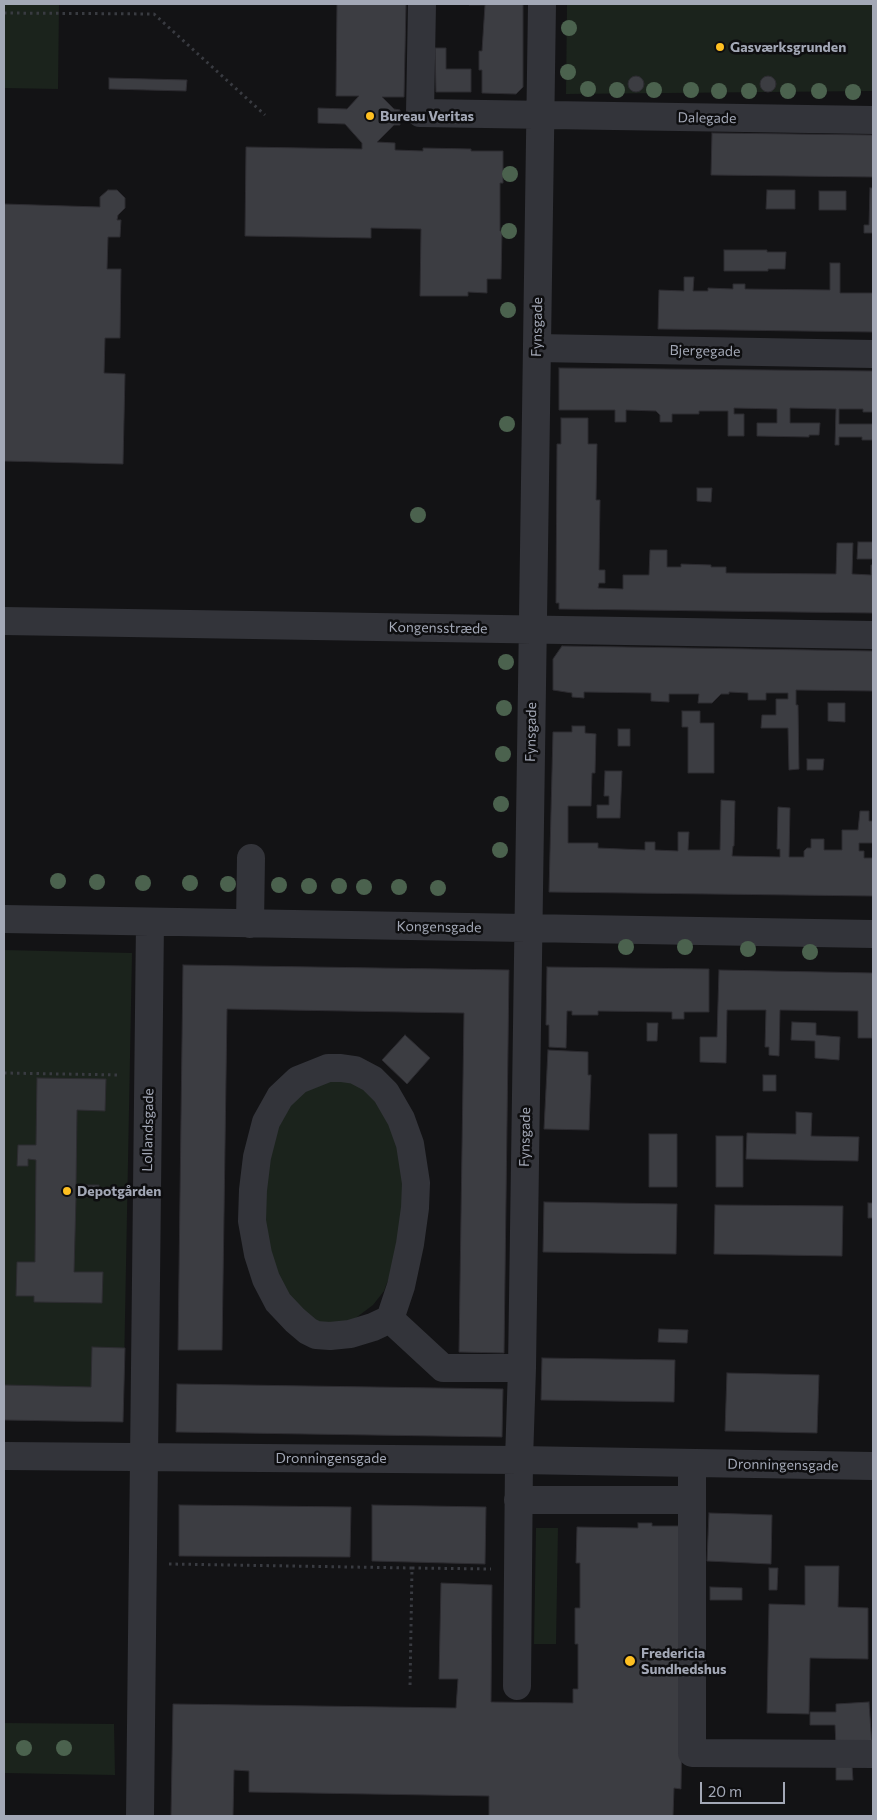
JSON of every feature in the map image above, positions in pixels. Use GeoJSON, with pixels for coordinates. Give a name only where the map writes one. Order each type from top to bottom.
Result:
{"type":"FeatureCollection","features":[{"type":"Feature","properties":{"kind":"street","name":"Dalegade"},"geometry":{"type":"LineString","coordinates":[[422,4],[420,113],[873,120]]}},
{"type":"Feature","properties":{"kind":"street","name":"Fynsgade"},"geometry":{"type":"LineString","coordinates":[[519,1460],[522,1368],[542,4]]}},
{"type":"Feature","properties":{"kind":"street","name":"Bjergegade"},"geometry":{"type":"LineString","coordinates":[[537,348],[873,354]]}},
{"type":"Feature","properties":{"kind":"street","name":"Kongensstræde"},"geometry":{"type":"LineString","coordinates":[[4,621],[873,635]]}},
{"type":"Feature","properties":{"kind":"street"},"geometry":{"type":"LineString","coordinates":[[250,858],[250,924]]}},
{"type":"Feature","properties":{"kind":"street","name":"Kongensgade"},"geometry":{"type":"LineString","coordinates":[[4,920],[873,934]]}},
{"type":"Feature","properties":{"kind":"street","name":"Lollandsgade"},"geometry":{"type":"LineString","coordinates":[[144,1457],[150,922]]}},
{"type":"Feature","properties":{"kind":"street"},"geometry":{"type":"LineString","coordinates":[[328,1068],[354,1070],[372,1079],[386,1093],[401,1119],[410,1144],[415,1168],[415,1208],[401,1286],[390,1319],[373,1327],[350,1334],[316,1335],[295,1320],[278,1302],[266,1279],[258,1254],[252,1221],[253,1190],[257,1157],[266,1122],[280,1097],[298,1080],[328,1068]]}},
{"type":"Feature","properties":{"kind":"street"},"geometry":{"type":"LineString","coordinates":[[390,1319],[443,1368],[522,1368]]}},
{"type":"Feature","properties":{"kind":"street","name":"Dronningensgade"},"geometry":{"type":"LineString","coordinates":[[4,1456],[519,1460],[873,1466]]}},
{"type":"Feature","properties":{"kind":"street"},"geometry":{"type":"LineString","coordinates":[[140,1816],[144,1457]]}},
{"type":"Feature","properties":{"kind":"street"},"geometry":{"type":"LineString","coordinates":[[517,1686],[519,1460]]}},
{"type":"Feature","properties":{"kind":"street"},"geometry":{"type":"LineString","coordinates":[[692,1463],[692,1753],[873,1754]]}},
{"type":"Feature","properties":{"kind":"street"},"geometry":{"type":"LineString","coordinates":[[518,1500],[692,1500]]}},
{"type":"Feature","properties":{"kind":"path"},"geometry":{"type":"LineString","coordinates":[[4,13],[154,14],[265,115]]}},
{"type":"Feature","properties":{"kind":"path"},"geometry":{"type":"LineString","coordinates":[[4,1073],[148,1075]]}},
{"type":"Feature","properties":{"kind":"path"},"geometry":{"type":"LineString","coordinates":[[143,1564],[518,1569]]}},
{"type":"Feature","properties":{"kind":"path"},"geometry":{"type":"LineString","coordinates":[[410,1687],[412,1568]]}},
{"type":"Feature","properties":{"kind":"shaded area"},"geometry":{"type":"Polygon","coordinates":[[[4,4],[59,4],[58,89],[4,88],[4,4]]]}},
{"type":"Feature","properties":{"kind":"shaded area","name":"Gasværksgrunden"},"geometry":{"type":"Polygon","coordinates":[[[567,4],[873,4],[873,91],[566,94],[567,4]]]}},
{"type":"Feature","properties":{"kind":"shaded area"},"geometry":{"type":"Polygon","coordinates":[[[4,950],[132,953],[123,1422],[4,1420],[4,950]]]}},
{"type":"Feature","properties":{"kind":"shaded area"},"geometry":{"type":"Polygon","coordinates":[[[345,1076],[374,1092],[402,1153],[404,1221],[384,1291],[373,1305],[353,1320],[326,1325],[294,1310],[262,1245],[265,1153],[298,1091],[345,1076]]]}},
{"type":"Feature","properties":{"kind":"shaded area"},"geometry":{"type":"Polygon","coordinates":[[[536,1528],[558,1528],[556,1644],[534,1644],[536,1528]]]}},
{"type":"Feature","properties":{"kind":"shaded area"},"geometry":{"type":"Polygon","coordinates":[[[4,1723],[114,1724],[115,1775],[4,1773],[4,1723]]]}},
{"type":"Feature","properties":{"kind":"building"},"geometry":{"type":"Polygon","coordinates":[[[337,4],[406,4],[404,97],[382,97],[394,109],[400,110],[400,125],[394,125],[377,142],[395,143],[395,150],[423,151],[423,148],[503,151],[503,183],[500,183],[501,279],[487,279],[487,293],[468,292],[468,296],[420,296],[421,229],[371,228],[371,238],[245,236],[246,147],[362,149],[362,143],[345,124],[318,123],[318,108],[347,109],[359,96],[336,96],[337,4]]]}},
{"type":"Feature","properties":{"kind":"building"},"geometry":{"type":"Polygon","coordinates":[[[469,4],[523,4],[523,87],[516,94],[482,93],[482,70],[479,70],[479,51],[482,51],[485,5],[469,4]]]}},
{"type":"Feature","properties":{"kind":"building"},"geometry":{"type":"Polygon","coordinates":[[[435,48],[446,48],[446,69],[471,69],[471,92],[436,92],[435,48]]]}},
{"type":"Feature","properties":{"kind":"building"},"geometry":{"type":"Polygon","coordinates":[[[636,76],[644,84],[636,92],[628,84],[636,76]]]}},
{"type":"Feature","properties":{"kind":"building"},"geometry":{"type":"Polygon","coordinates":[[[768,76],[774,78],[776,84],[774,90],[768,92],[762,90],[760,84],[762,78],[768,76]]]}},
{"type":"Feature","properties":{"kind":"building"},"geometry":{"type":"Polygon","coordinates":[[[109,78],[187,80],[186,91],[109,89],[109,78]]]}},
{"type":"Feature","properties":{"kind":"building"},"geometry":{"type":"Polygon","coordinates":[[[712,133],[873,135],[873,177],[711,175],[712,133]]]}},
{"type":"Feature","properties":{"kind":"building"},"geometry":{"type":"Polygon","coordinates":[[[870,188],[873,188],[873,233],[864,233],[864,225],[869,225],[870,188]]]}},
{"type":"Feature","properties":{"kind":"building"},"geometry":{"type":"Polygon","coordinates":[[[108,190],[117,190],[125,198],[125,208],[118,215],[117,220],[121,220],[120,237],[108,237],[107,269],[121,269],[120,338],[105,338],[104,373],[125,374],[123,464],[4,461],[4,204],[100,207],[100,197],[108,190]]]}},
{"type":"Feature","properties":{"kind":"building"},"geometry":{"type":"Polygon","coordinates":[[[767,190],[795,190],[795,209],[766,209],[767,190]]]}},
{"type":"Feature","properties":{"kind":"building"},"geometry":{"type":"Polygon","coordinates":[[[819,191],[846,191],[846,210],[819,210],[819,191]]]}},
{"type":"Feature","properties":{"kind":"building"},"geometry":{"type":"Polygon","coordinates":[[[724,250],[786,252],[785,269],[724,271],[724,250]]]}},
{"type":"Feature","properties":{"kind":"building"},"geometry":{"type":"Polygon","coordinates":[[[830,263],[840,263],[840,293],[873,293],[873,332],[658,329],[659,290],[684,291],[684,277],[694,277],[693,291],[708,291],[708,288],[733,289],[733,284],[745,284],[745,289],[830,290],[830,263]]]}},
{"type":"Feature","properties":{"kind":"building"},"geometry":{"type":"Polygon","coordinates":[[[559,368],[873,371],[873,412],[863,412],[863,409],[839,409],[839,424],[873,424],[873,440],[862,440],[862,437],[839,437],[839,445],[835,445],[836,409],[790,408],[790,423],[820,423],[819,435],[809,435],[809,437],[757,436],[757,423],[777,423],[777,409],[734,408],[734,414],[744,414],[744,436],[728,436],[728,411],[699,411],[699,414],[672,414],[672,422],[660,422],[660,415],[656,411],[626,410],[626,422],[615,422],[615,410],[559,410],[559,368]]]}},
{"type":"Feature","properties":{"kind":"building"},"geometry":{"type":"Polygon","coordinates":[[[561,418],[588,418],[588,444],[597,444],[596,500],[600,500],[599,570],[605,570],[605,583],[599,583],[598,588],[623,589],[623,575],[649,575],[650,550],[667,550],[667,567],[681,567],[681,564],[711,565],[711,567],[726,567],[726,573],[836,574],[837,543],[853,543],[852,574],[871,575],[871,565],[873,565],[873,613],[559,609],[559,603],[556,603],[557,444],[561,444],[561,418]]]}},
{"type":"Feature","properties":{"kind":"building"},"geometry":{"type":"Polygon","coordinates":[[[697,488],[712,488],[711,502],[697,501],[697,488]]]}},
{"type":"Feature","properties":{"kind":"building"},"geometry":{"type":"Polygon","coordinates":[[[858,542],[873,542],[873,559],[857,559],[858,542]]]}},
{"type":"Feature","properties":{"kind":"building"},"geometry":{"type":"Polygon","coordinates":[[[562,646],[873,651],[873,691],[796,690],[799,769],[789,770],[788,728],[761,728],[762,715],[776,715],[776,699],[788,699],[788,693],[766,693],[766,700],[748,700],[748,693],[729,692],[729,694],[721,694],[712,703],[698,703],[699,694],[669,694],[669,702],[651,701],[651,693],[584,692],[584,698],[572,697],[572,693],[553,690],[553,659],[562,646]]]}},
{"type":"Feature","properties":{"kind":"building"},"geometry":{"type":"Polygon","coordinates":[[[828,703],[845,703],[845,722],[828,721],[828,703]]]}},
{"type":"Feature","properties":{"kind":"building"},"geometry":{"type":"Polygon","coordinates":[[[682,711],[700,711],[700,723],[714,723],[714,773],[688,773],[688,727],[682,727],[682,711]]]}},
{"type":"Feature","properties":{"kind":"building"},"geometry":{"type":"Polygon","coordinates":[[[572,726],[585,726],[585,733],[596,734],[595,773],[592,773],[591,806],[568,806],[568,843],[598,843],[598,848],[645,850],[645,842],[655,842],[655,850],[678,851],[678,832],[689,832],[688,850],[720,850],[721,800],[735,801],[732,856],[780,857],[780,849],[777,849],[778,807],[790,808],[789,857],[804,857],[804,851],[807,848],[811,848],[811,839],[824,839],[824,850],[842,850],[842,830],[858,830],[860,811],[869,811],[869,821],[873,821],[873,843],[859,843],[859,851],[864,851],[864,858],[873,858],[873,896],[549,892],[553,732],[572,732],[572,726]]]}},
{"type":"Feature","properties":{"kind":"building"},"geometry":{"type":"Polygon","coordinates":[[[618,729],[630,729],[630,746],[618,746],[618,729]]]}},
{"type":"Feature","properties":{"kind":"building"},"geometry":{"type":"Polygon","coordinates":[[[807,759],[824,759],[823,770],[807,770],[807,759]]]}},
{"type":"Feature","properties":{"kind":"building"},"geometry":{"type":"Polygon","coordinates":[[[605,771],[622,771],[620,818],[597,818],[597,805],[609,805],[609,796],[604,796],[605,771]]]}},
{"type":"Feature","properties":{"kind":"building"},"geometry":{"type":"Polygon","coordinates":[[[183,965],[509,970],[504,1353],[459,1352],[464,1013],[227,1009],[222,1350],[178,1350],[183,965]]]}},
{"type":"Feature","properties":{"kind":"building"},"geometry":{"type":"Polygon","coordinates":[[[547,967],[709,969],[709,1012],[684,1012],[684,1019],[672,1019],[672,1012],[598,1011],[598,1015],[572,1015],[572,1011],[567,1011],[566,1048],[549,1047],[549,1025],[546,1025],[547,967]]]}},
{"type":"Feature","properties":{"kind":"building"},"geometry":{"type":"Polygon","coordinates":[[[719,970],[873,973],[872,1038],[858,1038],[858,1011],[780,1010],[779,1056],[769,1055],[769,1047],[765,1047],[766,1010],[727,1010],[726,1063],[700,1062],[700,1037],[717,1037],[719,970]]]}},
{"type":"Feature","properties":{"kind":"building"},"geometry":{"type":"Polygon","coordinates":[[[792,1022],[816,1023],[816,1035],[840,1037],[839,1060],[815,1058],[815,1041],[791,1040],[792,1022]]]}},
{"type":"Feature","properties":{"kind":"building"},"geometry":{"type":"Polygon","coordinates":[[[647,1023],[658,1023],[657,1041],[647,1041],[647,1023]]]}},
{"type":"Feature","properties":{"kind":"building"},"geometry":{"type":"Polygon","coordinates":[[[405,1035],[430,1058],[407,1084],[382,1060],[405,1035]]]}},
{"type":"Feature","properties":{"kind":"building"},"geometry":{"type":"Polygon","coordinates":[[[548,1050],[588,1052],[588,1075],[591,1075],[589,1130],[544,1129],[548,1050]]]}},
{"type":"Feature","properties":{"kind":"building"},"geometry":{"type":"Polygon","coordinates":[[[763,1075],[776,1075],[776,1091],[763,1091],[763,1075]]]}},
{"type":"Feature","properties":{"kind":"building","name":"Depotgården"},"geometry":{"type":"Polygon","coordinates":[[[37,1078],[106,1079],[105,1111],[77,1110],[76,1185],[99,1185],[99,1197],[76,1197],[74,1272],[103,1272],[102,1303],[34,1302],[34,1296],[16,1296],[17,1262],[35,1262],[36,1160],[28,1159],[28,1166],[17,1166],[18,1145],[36,1145],[37,1078]]]}},
{"type":"Feature","properties":{"kind":"building"},"geometry":{"type":"Polygon","coordinates":[[[796,1112],[812,1113],[811,1136],[859,1137],[858,1161],[746,1159],[747,1133],[796,1134],[796,1112]]]}},
{"type":"Feature","properties":{"kind":"building"},"geometry":{"type":"Polygon","coordinates":[[[649,1134],[677,1134],[677,1187],[649,1187],[649,1134]]]}},
{"type":"Feature","properties":{"kind":"building"},"geometry":{"type":"Polygon","coordinates":[[[716,1136],[743,1136],[743,1187],[716,1187],[716,1136]]]}},
{"type":"Feature","properties":{"kind":"building"},"geometry":{"type":"Polygon","coordinates":[[[544,1202],[677,1204],[676,1254],[543,1252],[544,1202]]]}},
{"type":"Feature","properties":{"kind":"building"},"geometry":{"type":"Polygon","coordinates":[[[868,1203],[873,1203],[873,1218],[868,1218],[868,1203]]]}},
{"type":"Feature","properties":{"kind":"building"},"geometry":{"type":"Polygon","coordinates":[[[715,1205],[843,1206],[842,1256],[714,1254],[715,1205]]]}},
{"type":"Feature","properties":{"kind":"building"},"geometry":{"type":"Polygon","coordinates":[[[659,1329],[688,1330],[687,1343],[658,1342],[659,1329]]]}},
{"type":"Feature","properties":{"kind":"building"},"geometry":{"type":"Polygon","coordinates":[[[92,1347],[125,1348],[123,1422],[4,1420],[4,1385],[91,1387],[92,1347]]]}},
{"type":"Feature","properties":{"kind":"building"},"geometry":{"type":"Polygon","coordinates":[[[542,1358],[675,1360],[674,1402],[541,1400],[542,1358]]]}},
{"type":"Feature","properties":{"kind":"building"},"geometry":{"type":"Polygon","coordinates":[[[727,1373],[819,1375],[817,1433],[725,1431],[727,1373]]]}},
{"type":"Feature","properties":{"kind":"building"},"geometry":{"type":"Polygon","coordinates":[[[177,1384],[503,1389],[502,1437],[176,1432],[177,1384]]]}},
{"type":"Feature","properties":{"kind":"building"},"geometry":{"type":"Polygon","coordinates":[[[179,1505],[351,1507],[350,1557],[179,1556],[179,1505]]]}},
{"type":"Feature","properties":{"kind":"building"},"geometry":{"type":"Polygon","coordinates":[[[372,1505],[486,1507],[485,1564],[372,1561],[372,1505]]]}},
{"type":"Feature","properties":{"kind":"building"},"geometry":{"type":"Polygon","coordinates":[[[709,1513],[772,1515],[771,1564],[707,1561],[709,1513]]]}},
{"type":"Feature","properties":{"kind":"building","name":"Fredericia Sundhedshus"},"geometry":{"type":"Polygon","coordinates":[[[638,1523],[652,1523],[652,1526],[685,1526],[681,1789],[674,1788],[673,1816],[489,1816],[489,1796],[249,1792],[249,1771],[234,1770],[233,1816],[171,1816],[173,1704],[456,1708],[458,1679],[439,1679],[441,1583],[492,1585],[491,1702],[573,1703],[573,1689],[578,1689],[578,1644],[575,1644],[575,1608],[580,1608],[580,1563],[576,1563],[577,1527],[638,1528],[638,1523]]]}},
{"type":"Feature","properties":{"kind":"building"},"geometry":{"type":"Polygon","coordinates":[[[805,1566],[839,1566],[838,1607],[868,1608],[868,1659],[810,1658],[809,1714],[767,1713],[769,1604],[805,1605],[805,1566]]]}},
{"type":"Feature","properties":{"kind":"building"},"geometry":{"type":"Polygon","coordinates":[[[769,1568],[778,1568],[777,1590],[769,1590],[769,1568]]]}},
{"type":"Feature","properties":{"kind":"building"},"geometry":{"type":"Polygon","coordinates":[[[710,1587],[742,1588],[742,1600],[710,1600],[710,1587]]]}},
{"type":"Feature","properties":{"kind":"building"},"geometry":{"type":"Polygon","coordinates":[[[869,1702],[872,1747],[836,1747],[835,1725],[810,1725],[810,1712],[836,1712],[836,1704],[869,1702]]]}},
{"type":"Feature","properties":{"kind":"building"},"geometry":{"type":"Polygon","coordinates":[[[836,1766],[852,1766],[853,1780],[836,1780],[836,1766]]]}},
{"type":"Feature","properties":{"kind":"place","name":"Gasværksgrunden"},"geometry":{"type":"Point","coordinates":[720,47]}},
{"type":"Feature","properties":{"kind":"place","name":"Bureau Veritas"},"geometry":{"type":"Point","coordinates":[370,116]}},
{"type":"Feature","properties":{"kind":"place","name":"Depotgården"},"geometry":{"type":"Point","coordinates":[67,1191]}},
{"type":"Feature","properties":{"kind":"place","name":"Fredericia Sundhedshus"},"geometry":{"type":"Point","coordinates":[630,1661]}}]}
